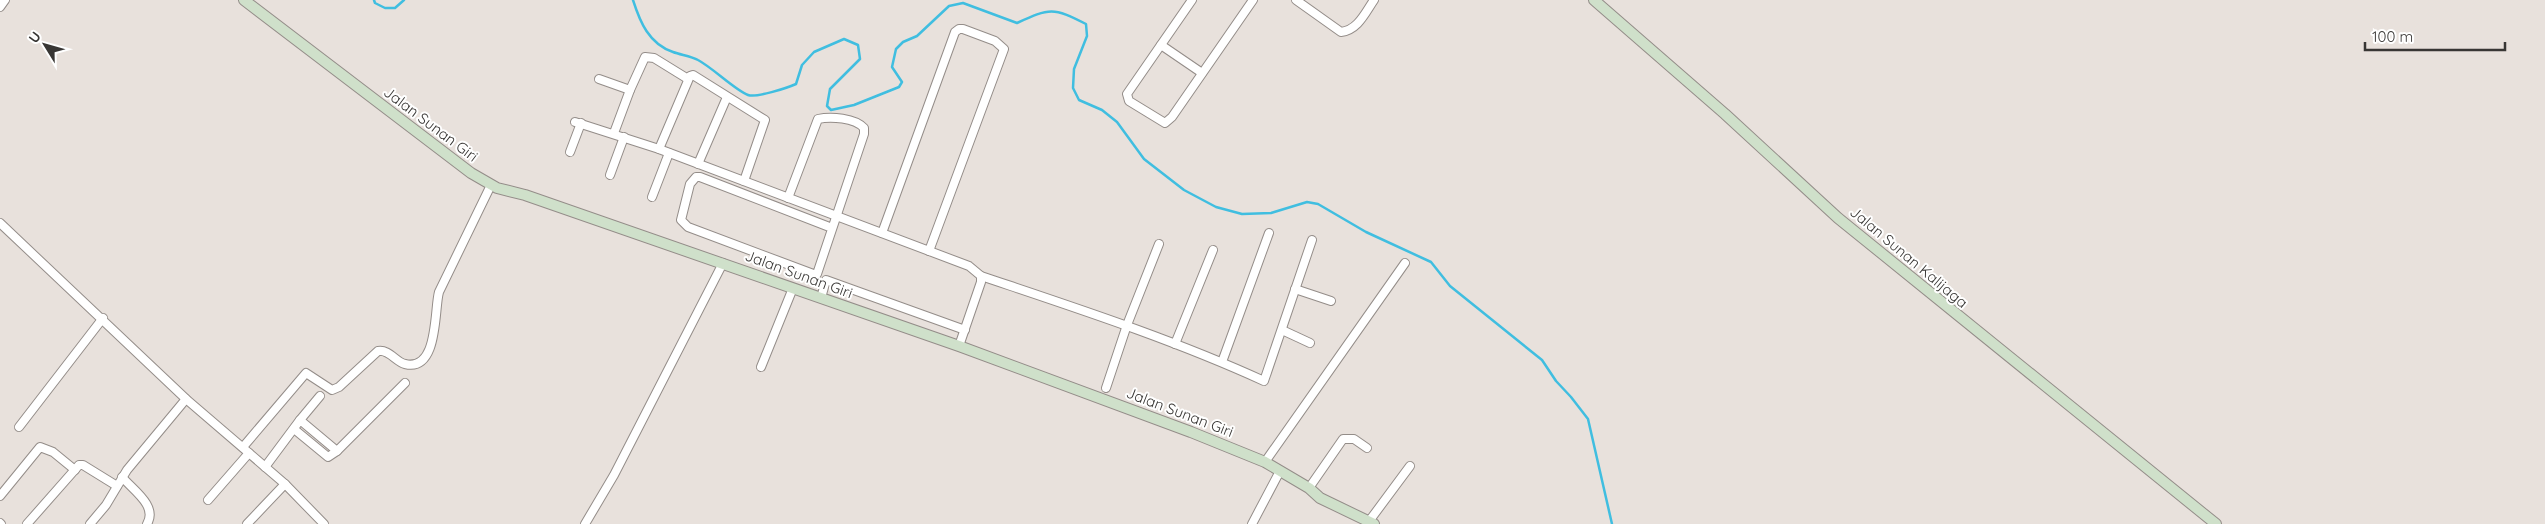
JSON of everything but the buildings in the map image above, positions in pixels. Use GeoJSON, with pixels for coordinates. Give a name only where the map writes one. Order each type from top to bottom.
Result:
{"type":"FeatureCollection","features":[{"type":"Feature","properties":{"kind":"street"},"geometry":{"type":"LineString","coordinates":[[0,7],[5,0]]}},
{"type":"Feature","properties":{"kind":"street","name":"Jalan Sunan Giri"},"geometry":{"type":"LineString","coordinates":[[244,0],[471,173],[491,185],[723,263],[959,346],[1191,432],[1265,462],[1309,488],[1320,498],[1370,523]]}},
{"type":"Feature","properties":{"kind":"street"},"geometry":{"type":"LineString","coordinates":[[1192,0],[1127,94],[1129,101],[1157,120],[1165,123],[1172,117],[1253,0]]}},
{"type":"Feature","properties":{"kind":"street"},"geometry":{"type":"LineString","coordinates":[[1296,0],[1341,32],[1350,31],[1358,24],[1374,0]]}},
{"type":"Feature","properties":{"kind":"street","name":"Jalan Sunan Kalijaga"},"geometry":{"type":"LineString","coordinates":[[1594,0],[1724,114],[1838,218],[2216,524]]}},
{"type":"Feature","properties":{"kind":"street"},"geometry":{"type":"LineString","coordinates":[[882,233],[952,39],[957,29],[963,29],[995,41],[1004,49],[929,250]]}},
{"type":"Feature","properties":{"kind":"street"},"geometry":{"type":"LineString","coordinates":[[1161,45],[1202,73]]}},
{"type":"Feature","properties":{"kind":"street"},"geometry":{"type":"LineString","coordinates":[[614,133],[645,57],[654,58],[688,79]]}},
{"type":"Feature","properties":{"kind":"street"},"geometry":{"type":"LineString","coordinates":[[658,149],[688,79],[693,75],[765,120],[744,181]]}},
{"type":"Feature","properties":{"kind":"street"},"geometry":{"type":"LineString","coordinates":[[599,79],[630,90]]}},
{"type":"Feature","properties":{"kind":"street"},"geometry":{"type":"LineString","coordinates":[[698,164],[727,97]]}},
{"type":"Feature","properties":{"kind":"street"},"geometry":{"type":"LineString","coordinates":[[788,198],[818,119],[857,123],[864,128],[864,134],[832,228],[815,275],[688,227],[681,220],[692,179],[700,177],[832,228]]}},
{"type":"Feature","properties":{"kind":"street"},"geometry":{"type":"LineString","coordinates":[[570,152],[578,122],[614,133],[929,250],[969,266],[981,276],[1127,326],[1222,362],[1264,381],[1312,240]]}},
{"type":"Feature","properties":{"kind":"street"},"geometry":{"type":"LineString","coordinates":[[610,175],[624,137]]}},
{"type":"Feature","properties":{"kind":"street"},"geometry":{"type":"LineString","coordinates":[[652,197],[669,153]]}},
{"type":"Feature","properties":{"kind":"street"},"geometry":{"type":"LineString","coordinates":[[208,500],[306,373],[332,390],[339,387],[378,351],[385,352],[405,364],[413,365],[419,362],[433,340],[436,328],[438,292],[491,185]]}},
{"type":"Feature","properties":{"kind":"street"},"geometry":{"type":"LineString","coordinates":[[0,223],[103,318],[186,399],[285,484],[322,523]]}},
{"type":"Feature","properties":{"kind":"street"},"geometry":{"type":"LineString","coordinates":[[1222,362],[1269,233]]}},
{"type":"Feature","properties":{"kind":"street"},"geometry":{"type":"LineString","coordinates":[[1106,388],[1127,326],[1159,244]]}},
{"type":"Feature","properties":{"kind":"street"},"geometry":{"type":"LineString","coordinates":[[1175,344],[1213,250]]}},
{"type":"Feature","properties":{"kind":"street"},"geometry":{"type":"LineString","coordinates":[[585,524],[614,476],[723,263]]}},
{"type":"Feature","properties":{"kind":"street"},"geometry":{"type":"LineString","coordinates":[[1265,462],[1404,263]]}},
{"type":"Feature","properties":{"kind":"street"},"geometry":{"type":"LineString","coordinates":[[959,346],[977,298],[981,276]]}},
{"type":"Feature","properties":{"kind":"street"},"geometry":{"type":"LineString","coordinates":[[821,298],[826,280],[965,330]]}},
{"type":"Feature","properties":{"kind":"street"},"geometry":{"type":"LineString","coordinates":[[761,367],[793,288]]}},
{"type":"Feature","properties":{"kind":"street"},"geometry":{"type":"LineString","coordinates":[[1295,289],[1331,301]]}},
{"type":"Feature","properties":{"kind":"street"},"geometry":{"type":"LineString","coordinates":[[19,427],[103,318]]}},
{"type":"Feature","properties":{"kind":"street"},"geometry":{"type":"LineString","coordinates":[[1282,330],[1310,343]]}},
{"type":"Feature","properties":{"kind":"street"},"geometry":{"type":"LineString","coordinates":[[294,429],[328,457],[337,451],[405,384]]}},
{"type":"Feature","properties":{"kind":"street"},"geometry":{"type":"LineString","coordinates":[[265,467],[320,396]]}},
{"type":"Feature","properties":{"kind":"street"},"geometry":{"type":"LineString","coordinates":[[90,524],[106,505],[122,478],[186,399]]}},
{"type":"Feature","properties":{"kind":"street"},"geometry":{"type":"LineString","coordinates":[[300,420],[337,451]]}},
{"type":"Feature","properties":{"kind":"street"},"geometry":{"type":"LineString","coordinates":[[1309,488],[1343,439],[1354,439],[1367,448]]}},
{"type":"Feature","properties":{"kind":"street"},"geometry":{"type":"LineString","coordinates":[[0,496],[40,446],[53,452],[75,470]]}},
{"type":"Feature","properties":{"kind":"street"},"geometry":{"type":"LineString","coordinates":[[27,524],[75,470],[83,465],[117,486]]}},
{"type":"Feature","properties":{"kind":"street"},"geometry":{"type":"LineString","coordinates":[[1370,523],[1410,466]]}},
{"type":"Feature","properties":{"kind":"street"},"geometry":{"type":"LineString","coordinates":[[1252,524],[1280,471]]}},
{"type":"Feature","properties":{"kind":"street"},"geometry":{"type":"LineString","coordinates":[[122,478],[150,509],[150,518],[147,524]]}},
{"type":"Feature","properties":{"kind":"street"},"geometry":{"type":"LineString","coordinates":[[247,524],[285,484]]}},
{"type":"Feature","properties":{"kind":"waterway"},"geometry":{"type":"LineString","coordinates":[[374,0],[375,3],[385,8],[395,8],[404,0]]}},
{"type":"Feature","properties":{"kind":"waterway"},"geometry":{"type":"LineString","coordinates":[[633,0],[642,24],[658,44],[673,52],[698,60],[737,89],[752,96],[796,84],[802,65],[814,52],[844,39],[858,45],[860,59],[830,89],[827,106],[831,110],[854,105],[899,87],[902,82],[892,67],[896,49],[903,42],[917,36],[949,6],[963,3],[1017,23],[1037,14],[1058,12],[1086,24],[1087,36],[1074,69],[1073,88],[1079,100],[1102,110],[1117,122],[1144,159],[1184,190],[1216,207],[1242,214],[1271,213],[1307,202],[1318,204],[1366,232],[1431,262],[1450,286],[1542,360],[1556,381],[1588,419],[1612,524]]}}]}
